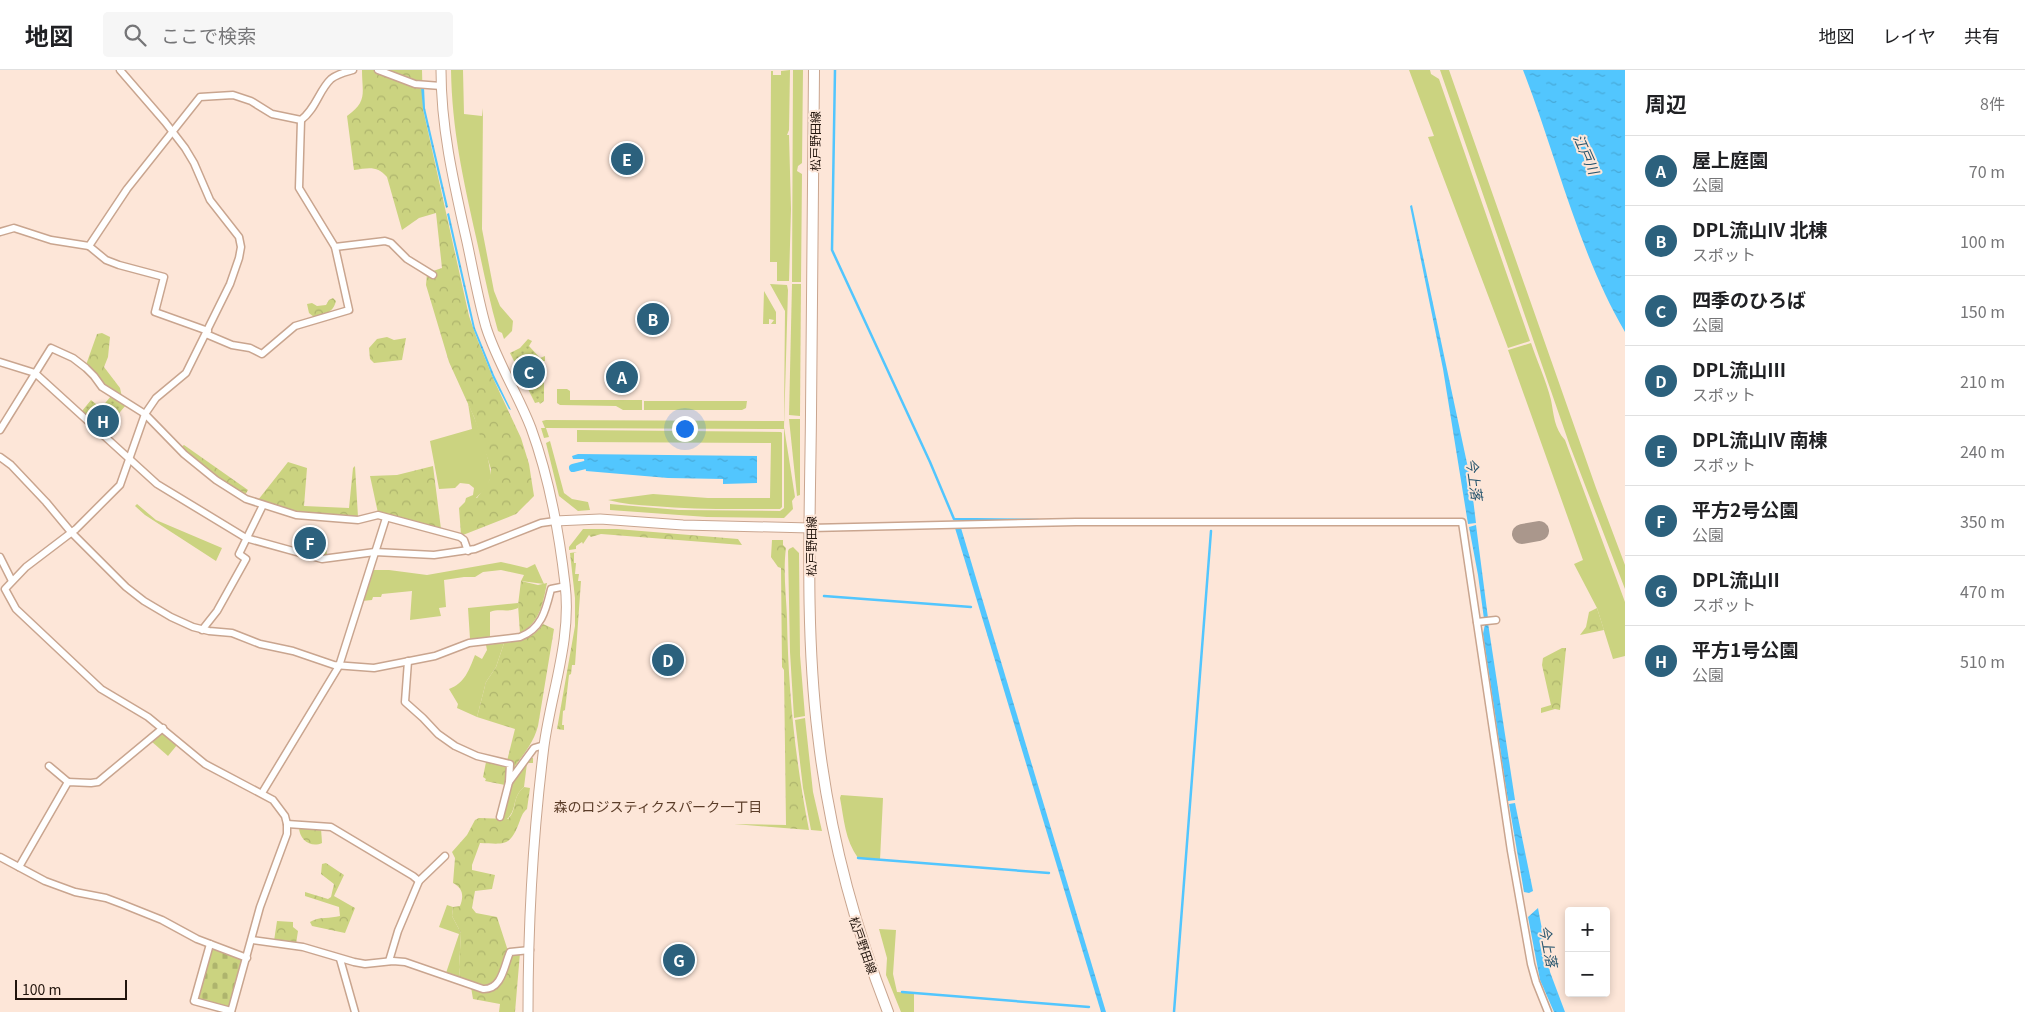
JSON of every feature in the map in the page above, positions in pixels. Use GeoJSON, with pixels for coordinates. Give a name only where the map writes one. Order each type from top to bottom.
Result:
{"type":"FeatureCollection","features":[{"type":"Feature","properties":{"kind":"main road","name":"松戸野田線"},"geometry":{"type":"LineString","coordinates":[[814,70],[810,528],[811,646],[818,733],[826,790],[850,902],[869,964],[888,1012]]}},
{"type":"Feature","properties":{"kind":"street"},"geometry":{"type":"LineString","coordinates":[[120,70],[173,132],[194,163],[210,200],[241,242],[239,258],[230,284],[186,373],[156,398],[145,414],[120,485],[71,532],[26,567],[5,589],[16,609],[33,627],[101,689],[163,728],[205,764],[262,793],[280,808],[287,824],[286,834],[261,906],[231,1012],[194,1001],[210,944]]}},
{"type":"Feature","properties":{"kind":"street"},"geometry":{"type":"LineString","coordinates":[[0,232],[14,228],[51,240],[88,246],[106,260],[119,266],[164,277],[155,312],[207,332],[232,345],[250,348],[262,354],[295,326],[349,310],[335,247],[299,188],[301,120],[313,109],[329,81],[337,75],[353,70]]}},
{"type":"Feature","properties":{"kind":"street"},"geometry":{"type":"LineString","coordinates":[[378,70],[408,82],[441,86]]}},
{"type":"Feature","properties":{"kind":"street"},"geometry":{"type":"LineString","coordinates":[[441,70],[447,149],[480,304],[495,349],[530,425],[539,450],[566,586],[566,618],[563,643],[544,745],[536,842],[528,1012]]}},
{"type":"Feature","properties":{"kind":"street"},"geometry":{"type":"LineString","coordinates":[[88,246],[127,189],[202,96],[234,95],[251,101],[272,114],[301,120]]}},
{"type":"Feature","properties":{"kind":"street"},"geometry":{"type":"LineString","coordinates":[[335,247],[385,241],[391,243],[406,259],[433,275]]}},
{"type":"Feature","properties":{"kind":"street"},"geometry":{"type":"LineString","coordinates":[[0,430],[51,348],[73,358],[94,376],[102,388],[145,414],[184,454],[216,480],[246,499],[296,515],[358,520],[378,515],[460,537],[464,540],[468,550]]}},
{"type":"Feature","properties":{"kind":"street"},"geometry":{"type":"LineString","coordinates":[[0,362],[35,373],[157,484],[246,538],[322,559],[375,552],[434,555],[468,550],[541,524],[600,519],[683,525],[810,528],[1048,523],[1462,522],[1480,622],[1511,851],[1531,964],[1548,1012]]}},
{"type":"Feature","properties":{"kind":"street"},"geometry":{"type":"LineString","coordinates":[[0,457],[46,502],[71,532],[126,587],[144,601],[171,617],[202,630],[232,633],[260,644],[293,651],[339,666],[374,668],[435,656],[469,643],[520,638],[538,625],[551,589],[566,586]]}},
{"type":"Feature","properties":{"kind":"street"},"geometry":{"type":"LineString","coordinates":[[202,630],[217,611],[246,559],[239,554],[262,505]]}},
{"type":"Feature","properties":{"kind":"street"},"geometry":{"type":"LineString","coordinates":[[262,793],[339,666],[386,518]]}},
{"type":"Feature","properties":{"kind":"street"},"geometry":{"type":"LineString","coordinates":[[0,557],[12,582]]}},
{"type":"Feature","properties":{"kind":"street"},"geometry":{"type":"LineString","coordinates":[[1480,622],[1493,620]]}},
{"type":"Feature","properties":{"kind":"street"},"geometry":{"type":"LineString","coordinates":[[408,661],[405,702],[438,734],[455,746],[477,756],[510,764],[509,782],[500,818]]}},
{"type":"Feature","properties":{"kind":"street"},"geometry":{"type":"LineString","coordinates":[[49,766],[68,782],[98,782],[163,728]]}},
{"type":"Feature","properties":{"kind":"street"},"geometry":{"type":"LineString","coordinates":[[509,782],[534,748],[544,745]]}},
{"type":"Feature","properties":{"kind":"street"},"geometry":{"type":"LineString","coordinates":[[19,867],[68,782]]}},
{"type":"Feature","properties":{"kind":"street"},"geometry":{"type":"LineString","coordinates":[[287,824],[331,827],[414,876],[418,881]]}},
{"type":"Feature","properties":{"kind":"street"},"geometry":{"type":"LineString","coordinates":[[389,961],[398,931],[418,881],[445,856]]}},
{"type":"Feature","properties":{"kind":"street"},"geometry":{"type":"LineString","coordinates":[[0,857],[61,887],[106,898],[162,920],[210,944],[247,958]]}},
{"type":"Feature","properties":{"kind":"street"},"geometry":{"type":"LineString","coordinates":[[252,940],[303,947],[340,959],[365,964],[389,961],[405,962],[483,989],[490,989],[496,986],[501,978],[510,952],[530,950]]}},
{"type":"Feature","properties":{"kind":"street"},"geometry":{"type":"LineString","coordinates":[[340,959],[355,1012]]}},
{"type":"Feature","properties":{"kind":"green space"},"geometry":{"type":"Polygon","coordinates":[[[362,70],[422,70],[423,109],[469,316],[493,378],[521,438],[529,464],[534,496],[516,514],[463,535],[461,535],[459,508],[466,498],[477,498],[489,481],[491,469],[474,417],[449,362],[426,285],[427,273],[442,268],[436,213],[419,218],[402,230],[387,177],[376,169],[354,170],[347,116],[354,111],[361,101],[363,91],[362,70]]]}},
{"type":"Feature","properties":{"kind":"green space"},"geometry":{"type":"Polygon","coordinates":[[[451,70],[463,70],[464,114],[482,116],[483,108],[482,229],[494,291],[500,306],[513,321],[512,331],[504,339],[502,333],[498,331],[471,215],[456,134],[451,70]]]}},
{"type":"Feature","properties":{"kind":"green space"},"geometry":{"type":"Polygon","coordinates":[[[790,70],[789,130],[787,135],[789,135],[791,209],[789,281],[777,281],[777,262],[770,262],[771,71],[773,71],[773,75],[781,75],[781,71],[790,70]]]}},
{"type":"Feature","properties":{"kind":"green space"},"geometry":{"type":"Polygon","coordinates":[[[793,70],[803,70],[802,163],[798,166],[797,171],[802,174],[801,282],[792,282],[793,70]]]}},
{"type":"Feature","properties":{"kind":"green space"},"geometry":{"type":"Polygon","coordinates":[[[1409,70],[1430,70],[1431,74],[1439,79],[1530,341],[1508,348],[1428,137],[1434,136],[1409,70]]]}},
{"type":"Feature","properties":{"kind":"green space"},"geometry":{"type":"Polygon","coordinates":[[[1440,70],[1449,70],[1596,488],[1625,565],[1625,589],[1570,446],[1440,70]]]}},
{"type":"Feature","properties":{"kind":"green space"},"geometry":{"type":"Polygon","coordinates":[[[770,284],[787,285],[788,290],[784,427],[795,497],[792,501],[793,509],[784,518],[707,517],[610,510],[610,504],[679,510],[780,511],[784,508],[784,429],[546,428],[549,437],[544,438],[541,428],[545,428],[542,421],[546,420],[784,421],[785,311],[770,284]]]}},
{"type":"Feature","properties":{"kind":"green space"},"geometry":{"type":"Polygon","coordinates":[[[792,284],[801,284],[800,416],[789,415],[792,284]]]}},
{"type":"Feature","properties":{"kind":"green space"},"geometry":{"type":"Polygon","coordinates":[[[764,291],[776,312],[776,324],[771,324],[774,320],[769,319],[769,324],[763,324],[764,291]]]}},
{"type":"Feature","properties":{"kind":"green space"},"geometry":{"type":"Polygon","coordinates":[[[333,298],[336,301],[335,305],[328,312],[314,317],[309,313],[307,304],[326,305],[333,298]]]}},
{"type":"Feature","properties":{"kind":"green space"},"geometry":{"type":"Polygon","coordinates":[[[102,333],[110,337],[108,357],[104,367],[120,388],[122,397],[104,386],[97,374],[86,365],[97,334],[102,333]]]}},
{"type":"Feature","properties":{"kind":"green space"},"geometry":{"type":"Polygon","coordinates":[[[387,337],[394,340],[406,338],[402,360],[374,363],[370,359],[369,348],[377,339],[387,337]]]}},
{"type":"Feature","properties":{"kind":"green space"},"geometry":{"type":"Polygon","coordinates":[[[528,339],[532,341],[529,346],[540,358],[545,356],[545,361],[539,362],[539,371],[544,373],[544,401],[540,404],[539,402],[535,403],[510,353],[520,348],[528,339]]]}},
{"type":"Feature","properties":{"kind":"green space"},"geometry":{"type":"Polygon","coordinates":[[[1531,343],[1549,393],[1557,426],[1565,440],[1625,602],[1625,656],[1613,659],[1597,608],[1574,564],[1583,560],[1508,350],[1531,343]]]}},
{"type":"Feature","properties":{"kind":"green space"},"geometry":{"type":"Polygon","coordinates":[[[557,389],[567,389],[570,391],[570,400],[642,400],[642,410],[623,410],[616,406],[560,405],[557,403],[557,389]]]}},
{"type":"Feature","properties":{"kind":"green space"},"geometry":{"type":"Polygon","coordinates":[[[111,396],[126,405],[104,431],[82,411],[91,400],[101,408],[111,396]]]}},
{"type":"Feature","properties":{"kind":"green space"},"geometry":{"type":"Polygon","coordinates":[[[644,401],[747,401],[746,408],[742,410],[644,410],[644,401]]]}},
{"type":"Feature","properties":{"kind":"green space"},"geometry":{"type":"Polygon","coordinates":[[[468,403],[483,441],[490,472],[488,484],[476,498],[466,498],[473,495],[474,488],[469,484],[460,483],[455,488],[439,489],[430,441],[472,429],[468,403]]]}},
{"type":"Feature","properties":{"kind":"green space"},"geometry":{"type":"Polygon","coordinates":[[[789,419],[800,419],[800,495],[797,496],[789,419]]]}},
{"type":"Feature","properties":{"kind":"green space"},"geometry":{"type":"Polygon","coordinates":[[[577,430],[781,432],[782,507],[780,509],[685,508],[630,504],[608,500],[653,494],[708,498],[770,498],[771,443],[577,442],[577,430]]]}},
{"type":"Feature","properties":{"kind":"green space"},"geometry":{"type":"Polygon","coordinates":[[[550,441],[564,493],[572,499],[588,502],[590,510],[578,511],[559,496],[546,443],[550,441]]]}},
{"type":"Feature","properties":{"kind":"green space"},"geometry":{"type":"Polygon","coordinates":[[[184,445],[248,490],[245,495],[218,478],[181,447],[184,445]]]}},
{"type":"Feature","properties":{"kind":"green space"},"geometry":{"type":"Polygon","coordinates":[[[288,462],[307,468],[304,506],[349,508],[353,468],[355,466],[358,517],[297,512],[258,500],[288,462]]]}},
{"type":"Feature","properties":{"kind":"green space"},"geometry":{"type":"Polygon","coordinates":[[[433,466],[441,529],[378,513],[370,476],[397,475],[433,466]]]}},
{"type":"Feature","properties":{"kind":"green space"},"geometry":{"type":"Polygon","coordinates":[[[137,504],[156,520],[222,548],[216,561],[145,515],[135,506],[137,504]]]}},
{"type":"Feature","properties":{"kind":"green space"},"geometry":{"type":"Polygon","coordinates":[[[583,529],[617,529],[738,539],[742,545],[601,534],[591,537],[589,535],[583,544],[582,542],[576,546],[576,549],[569,550],[569,547],[583,529]]]}},
{"type":"Feature","properties":{"kind":"green space"},"geometry":{"type":"Polygon","coordinates":[[[296,532],[325,538],[327,555],[322,556],[293,548],[296,532]]]}},
{"type":"Feature","properties":{"kind":"green space"},"geometry":{"type":"Polygon","coordinates":[[[772,540],[783,540],[783,545],[786,548],[785,582],[791,697],[796,750],[809,830],[734,824],[786,825],[781,568],[778,567],[771,557],[772,540]]]}},
{"type":"Feature","properties":{"kind":"green space"},"geometry":{"type":"Polygon","coordinates":[[[793,547],[799,553],[800,655],[805,716],[794,718],[790,652],[788,551],[793,547]]]}},
{"type":"Feature","properties":{"kind":"green space"},"geometry":{"type":"Polygon","coordinates":[[[577,552],[574,553],[574,563],[576,563],[575,574],[579,574],[578,581],[581,581],[575,665],[572,665],[571,674],[569,675],[565,710],[563,711],[562,725],[564,725],[564,730],[557,729],[575,626],[575,598],[570,553],[577,552]]]}},
{"type":"Feature","properties":{"kind":"green space"},"geometry":{"type":"Polygon","coordinates":[[[501,562],[527,568],[535,564],[544,584],[521,581],[524,575],[501,570],[483,572],[475,577],[444,580],[446,607],[439,608],[441,616],[410,620],[412,591],[382,594],[381,597],[373,597],[372,600],[362,601],[372,570],[389,570],[427,575],[501,562]]]}},
{"type":"Feature","properties":{"kind":"green space"},"geometry":{"type":"Polygon","coordinates":[[[521,581],[538,585],[547,583],[540,612],[532,624],[520,633],[518,605],[521,581]]]}},
{"type":"Feature","properties":{"kind":"green space"},"geometry":{"type":"Polygon","coordinates":[[[518,603],[518,608],[490,612],[490,637],[470,639],[468,608],[518,603]]]}},
{"type":"Feature","properties":{"kind":"green space"},"geometry":{"type":"Polygon","coordinates":[[[1597,608],[1604,630],[1580,635],[1586,627],[1589,612],[1597,608]]]}},
{"type":"Feature","properties":{"kind":"green space"},"geometry":{"type":"Polygon","coordinates":[[[543,624],[554,629],[538,726],[530,745],[510,773],[507,761],[515,729],[477,717],[486,682],[496,667],[504,643],[531,636],[543,624]]]}},
{"type":"Feature","properties":{"kind":"green space"},"geometry":{"type":"Polygon","coordinates":[[[504,643],[496,667],[486,682],[477,717],[457,708],[458,704],[449,689],[463,680],[475,655],[482,659],[487,650],[486,645],[504,643]]]}},
{"type":"Feature","properties":{"kind":"green space"},"geometry":{"type":"Polygon","coordinates":[[[1562,648],[1566,648],[1560,710],[1555,709],[1541,713],[1541,708],[1551,705],[1542,665],[1543,658],[1562,648]]]}},
{"type":"Feature","properties":{"kind":"green space"},"geometry":{"type":"Polygon","coordinates":[[[805,718],[813,792],[822,831],[811,830],[803,788],[795,720],[805,718]]]}},
{"type":"Feature","properties":{"kind":"green space"},"geometry":{"type":"Polygon","coordinates":[[[162,733],[177,745],[168,756],[151,741],[162,733]]]}},
{"type":"Feature","properties":{"kind":"green space"},"geometry":{"type":"Polygon","coordinates":[[[530,758],[533,758],[533,763],[527,763],[524,787],[517,795],[510,815],[507,819],[503,819],[512,783],[530,758]]]}},
{"type":"Feature","properties":{"kind":"green space"},"geometry":{"type":"Polygon","coordinates":[[[486,762],[508,767],[505,785],[485,781],[486,779],[483,777],[486,762]]]}},
{"type":"Feature","properties":{"kind":"green space"},"geometry":{"type":"Polygon","coordinates":[[[524,787],[530,788],[527,809],[516,831],[505,842],[480,843],[472,865],[472,870],[495,875],[492,889],[475,891],[472,908],[476,913],[497,917],[508,951],[498,979],[489,987],[460,979],[461,933],[452,916],[453,907],[460,906],[462,896],[459,887],[453,883],[455,858],[452,852],[467,835],[475,820],[479,818],[508,819],[513,811],[517,795],[524,787]]]}},
{"type":"Feature","properties":{"kind":"green space"},"geometry":{"type":"Polygon","coordinates":[[[841,795],[883,798],[880,860],[858,858],[850,844],[840,798],[841,795]]]}},
{"type":"Feature","properties":{"kind":"green space"},"geometry":{"type":"Polygon","coordinates":[[[299,827],[321,828],[322,843],[310,844],[306,842],[301,836],[299,827]]]}},
{"type":"Feature","properties":{"kind":"green space"},"geometry":{"type":"Polygon","coordinates":[[[326,863],[344,875],[334,896],[355,908],[345,933],[312,926],[310,922],[317,919],[340,916],[339,907],[305,896],[305,892],[328,899],[331,897],[334,884],[321,874],[322,864],[326,863]]]}},
{"type":"Feature","properties":{"kind":"green space"},"geometry":{"type":"Polygon","coordinates":[[[447,905],[453,907],[452,916],[461,933],[460,979],[446,973],[459,934],[439,927],[447,905]]]}},
{"type":"Feature","properties":{"kind":"green space"},"geometry":{"type":"Polygon","coordinates":[[[277,921],[293,922],[293,927],[298,931],[296,944],[274,941],[277,921]]]}},
{"type":"Feature","properties":{"kind":"green space"},"geometry":{"type":"Polygon","coordinates":[[[879,929],[896,930],[893,974],[897,992],[914,993],[914,1012],[901,1012],[886,975],[887,958],[879,929]]]}},
{"type":"Feature","properties":{"kind":"green space"},"geometry":{"type":"Polygon","coordinates":[[[211,947],[244,960],[229,1008],[197,1000],[211,947]]]}},
{"type":"Feature","properties":{"kind":"green space"},"geometry":{"type":"Polygon","coordinates":[[[513,953],[520,953],[515,1012],[499,1012],[500,1004],[473,999],[471,987],[488,991],[498,987],[513,953]]]}},
{"type":"Feature","properties":{"kind":"water","name":"江戸川"},"geometry":{"type":"Polygon","coordinates":[[[1523,70],[1625,70],[1625,332],[1594,269],[1581,237],[1523,70]]]}},
{"type":"Feature","properties":{"kind":"water"},"geometry":{"type":"Polygon","coordinates":[[[421,87],[424,87],[425,108],[448,207],[446,208],[423,109],[421,87]]]}},
{"type":"Feature","properties":{"kind":"water"},"geometry":{"type":"Polygon","coordinates":[[[1412,205],[1471,482],[1476,523],[1468,524],[1443,369],[1410,206],[1412,205]]]}},
{"type":"Feature","properties":{"kind":"water"},"geometry":{"type":"Polygon","coordinates":[[[449,213],[475,328],[511,410],[493,378],[473,328],[447,214],[449,213]]]}},
{"type":"Feature","properties":{"kind":"water"},"geometry":{"type":"Polygon","coordinates":[[[578,454],[757,456],[757,483],[723,484],[723,479],[668,478],[586,471],[584,459],[573,459],[572,456],[578,454]]]}},
{"type":"Feature","properties":{"kind":"water"},"geometry":{"type":"Polygon","coordinates":[[[1476,525],[1488,618],[1484,619],[1469,527],[1476,525]]]}},
{"type":"Feature","properties":{"kind":"water"},"geometry":{"type":"Polygon","coordinates":[[[955,528],[961,528],[1106,1012],[1101,1012],[955,528]]]}},
{"type":"Feature","properties":{"kind":"water"},"geometry":{"type":"Polygon","coordinates":[[[1488,623],[1515,800],[1508,801],[1483,634],[1485,624],[1488,623]]]}},
{"type":"Feature","properties":{"kind":"water"},"geometry":{"type":"Polygon","coordinates":[[[1515,803],[1533,891],[1529,893],[1524,892],[1509,804],[1515,803]]]}},
{"type":"Feature","properties":{"kind":"water"},"geometry":{"type":"Polygon","coordinates":[[[1538,908],[1550,972],[1565,1012],[1554,1012],[1540,980],[1528,917],[1538,908]]]}},
{"type":"Feature","properties":{"kind":"waterway"},"geometry":{"type":"LineString","coordinates":[[835,70],[832,250],[930,462],[954,519],[1038,520]]}},
{"type":"Feature","properties":{"kind":"waterway"},"geometry":{"type":"LineString","coordinates":[[573,468],[585,465]]}},
{"type":"Feature","properties":{"kind":"waterway"},"geometry":{"type":"LineString","coordinates":[[1174,1012],[1211,531]]}},
{"type":"Feature","properties":{"kind":"waterway"},"geometry":{"type":"LineString","coordinates":[[824,596],[971,607]]}},
{"type":"Feature","properties":{"kind":"waterway"},"geometry":{"type":"LineString","coordinates":[[858,858],[1049,873]]}},
{"type":"Feature","properties":{"kind":"waterway"},"geometry":{"type":"LineString","coordinates":[[902,992],[1089,1007]]}},
{"type":"Feature","properties":{"kind":"taxiway"},"geometry":{"type":"LineString","coordinates":[[1522,534],[1539,531]]}},
{"type":"Feature","properties":{"kind":"place","name":"DPL流山IV 南棟"},"geometry":{"type":"Point","coordinates":[627,159]}},
{"type":"Feature","properties":{"kind":"place","name":"DPL流山IV 北棟"},"geometry":{"type":"Point","coordinates":[653,319]}},
{"type":"Feature","properties":{"kind":"place","name":"四季のひろば"},"geometry":{"type":"Point","coordinates":[529,372]}},
{"type":"Feature","properties":{"kind":"place","name":"屋上庭園"},"geometry":{"type":"Point","coordinates":[622,377]}},
{"type":"Feature","properties":{"kind":"place","name":"平方1号公園"},"geometry":{"type":"Point","coordinates":[103,421]}},
{"type":"Feature","properties":{"kind":"place","name":"平方2号公園"},"geometry":{"type":"Point","coordinates":[310,543]}},
{"type":"Feature","properties":{"kind":"place","name":"DPL流山III"},"geometry":{"type":"Point","coordinates":[668,660]}},
{"type":"Feature","properties":{"kind":"place","name":"DPL流山II"},"geometry":{"type":"Point","coordinates":[679,960]}},
{"type":"Feature","properties":{"kind":"district","name":"森のロジスティクスパーク一丁目"},"geometry":{"type":"Point","coordinates":[658,806]}},
{"type":"Feature","properties":{"kind":"water label","name":"今上落"},"geometry":{"type":"Point","coordinates":[1475,479]}},
{"type":"Feature","properties":{"kind":"water label","name":"今上落"},"geometry":{"type":"Point","coordinates":[1549,946]}}]}
